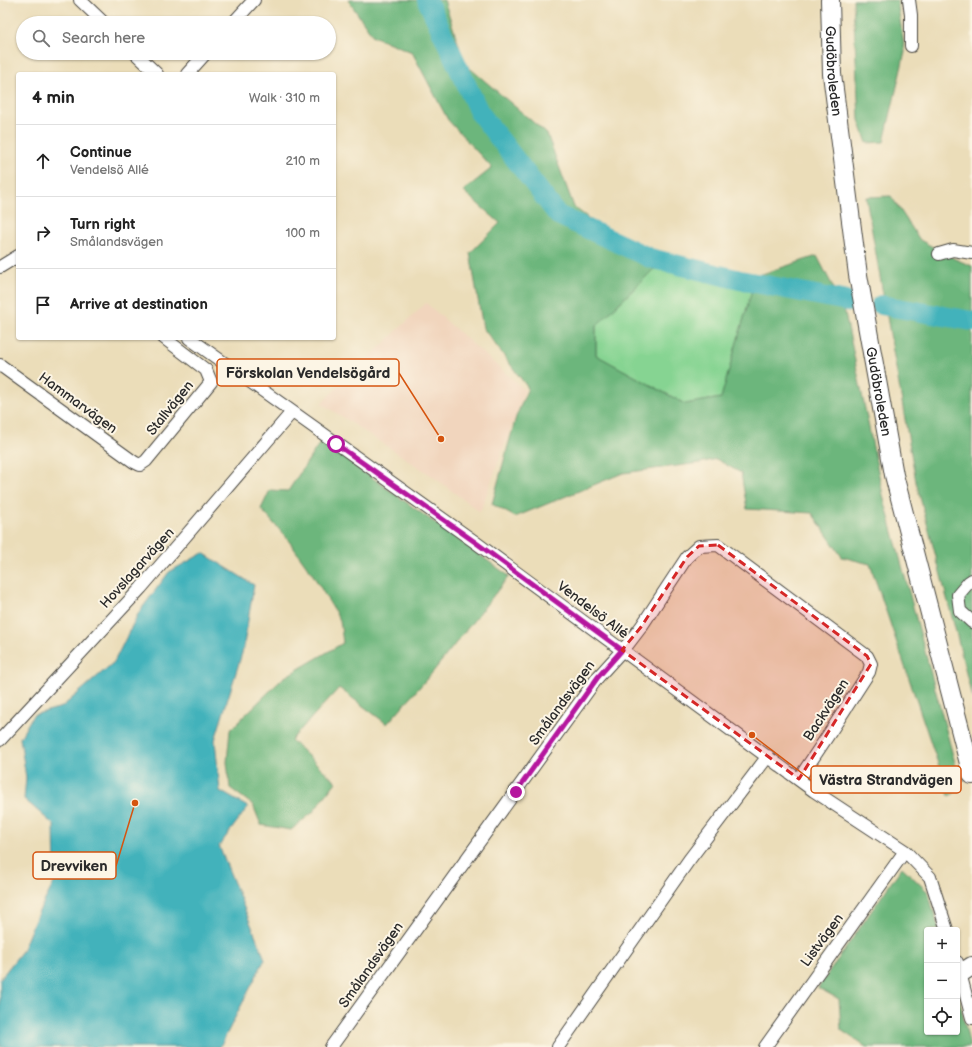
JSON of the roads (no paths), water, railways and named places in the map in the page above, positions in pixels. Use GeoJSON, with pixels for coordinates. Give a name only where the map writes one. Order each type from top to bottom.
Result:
{"type":"FeatureCollection","features":[{"type":"Feature","properties":{"kind":"main road","name":"Gudöbroleden"},"geometry":{"type":"LineString","coordinates":[[830,0],[832,74],[858,275],[894,475],[972,775]]}},
{"type":"Feature","properties":{"kind":"street"},"geometry":{"type":"LineString","coordinates":[[80,0],[97,16]]}},
{"type":"Feature","properties":{"kind":"street"},"geometry":{"type":"LineString","coordinates":[[239,16],[254,0]]}},
{"type":"Feature","properties":{"kind":"street"},"geometry":{"type":"LineString","coordinates":[[909,0],[911,15],[911,46]]}},
{"type":"Feature","properties":{"kind":"street"},"geometry":{"type":"LineString","coordinates":[[142,60],[155,72]]}},
{"type":"Feature","properties":{"kind":"street"},"geometry":{"type":"LineString","coordinates":[[189,72],[200,60]]}},
{"type":"Feature","properties":{"kind":"street"},"geometry":{"type":"LineString","coordinates":[[940,254],[952,250],[972,253]]}},
{"type":"Feature","properties":{"kind":"street"},"geometry":{"type":"LineString","coordinates":[[0,267],[16,257]]}},
{"type":"Feature","properties":{"kind":"street","name":"Stallvägen"},"geometry":{"type":"LineString","coordinates":[[140,464],[146,461],[211,382],[206,370],[167,340]]}},
{"type":"Feature","properties":{"kind":"street","name":"Vendelsö Allé"},"geometry":{"type":"LineString","coordinates":[[192,340],[475,542],[799,779],[905,851],[930,877],[946,927]]}},
{"type":"Feature","properties":{"kind":"street","name":"Hammarvägen"},"geometry":{"type":"LineString","coordinates":[[0,365],[134,462],[140,464]]}},
{"type":"Feature","properties":{"kind":"street","name":"Hovslagarvägen"},"geometry":{"type":"LineString","coordinates":[[0,740],[142,588],[292,412]]}},
{"type":"Feature","properties":{"kind":"street","name":"Smålandsvägen"},"geometry":{"type":"LineString","coordinates":[[331,1047],[598,677],[642,627],[687,557],[699,546],[718,545],[867,656]]}},
{"type":"Feature","properties":{"kind":"street"},"geometry":{"type":"LineString","coordinates":[[972,580],[958,594],[958,599],[960,611],[972,622]]}},
{"type":"Feature","properties":{"kind":"street","name":"Backvägen"},"geometry":{"type":"LineString","coordinates":[[799,779],[869,672],[871,664],[867,656]]}},
{"type":"Feature","properties":{"kind":"street"},"geometry":{"type":"LineString","coordinates":[[558,1047],[689,860],[768,756]]}},
{"type":"Feature","properties":{"kind":"street","name":"Listvägen"},"geometry":{"type":"LineString","coordinates":[[765,1047],[905,851]]}},
{"type":"Feature","properties":{"kind":"street"},"geometry":{"type":"LineString","coordinates":[[965,968],[972,1018]]}},
{"type":"Feature","properties":{"kind":"water"},"geometry":{"type":"Polygon","coordinates":[[[203,553],[254,585],[243,650],[215,740],[220,791],[248,807],[219,846],[265,959],[220,1047],[0,1047],[0,979],[22,951],[37,915],[55,881],[54,825],[24,799],[26,778],[20,738],[33,715],[62,707],[114,662],[139,612],[169,572],[203,553]]]}},
{"type":"Feature","properties":{"kind":"waterway"},"geometry":{"type":"LineString","coordinates":[[427,0],[479,112],[558,215],[650,258],[740,280],[852,302]]}},
{"type":"Feature","properties":{"kind":"waterway"},"geometry":{"type":"LineString","coordinates":[[881,305],[972,321]]}},
{"type":"Feature","properties":{"kind":"place","name":"Förskolan Vendelsögård"},"geometry":{"type":"Point","coordinates":[441,439]}},
{"type":"Feature","properties":{"kind":"place","name":"Västra Strandvägen"},"geometry":{"type":"Point","coordinates":[752,735]}},
{"type":"Feature","properties":{"kind":"place","name":"Drevviken"},"geometry":{"type":"Point","coordinates":[135,803]}}]}
